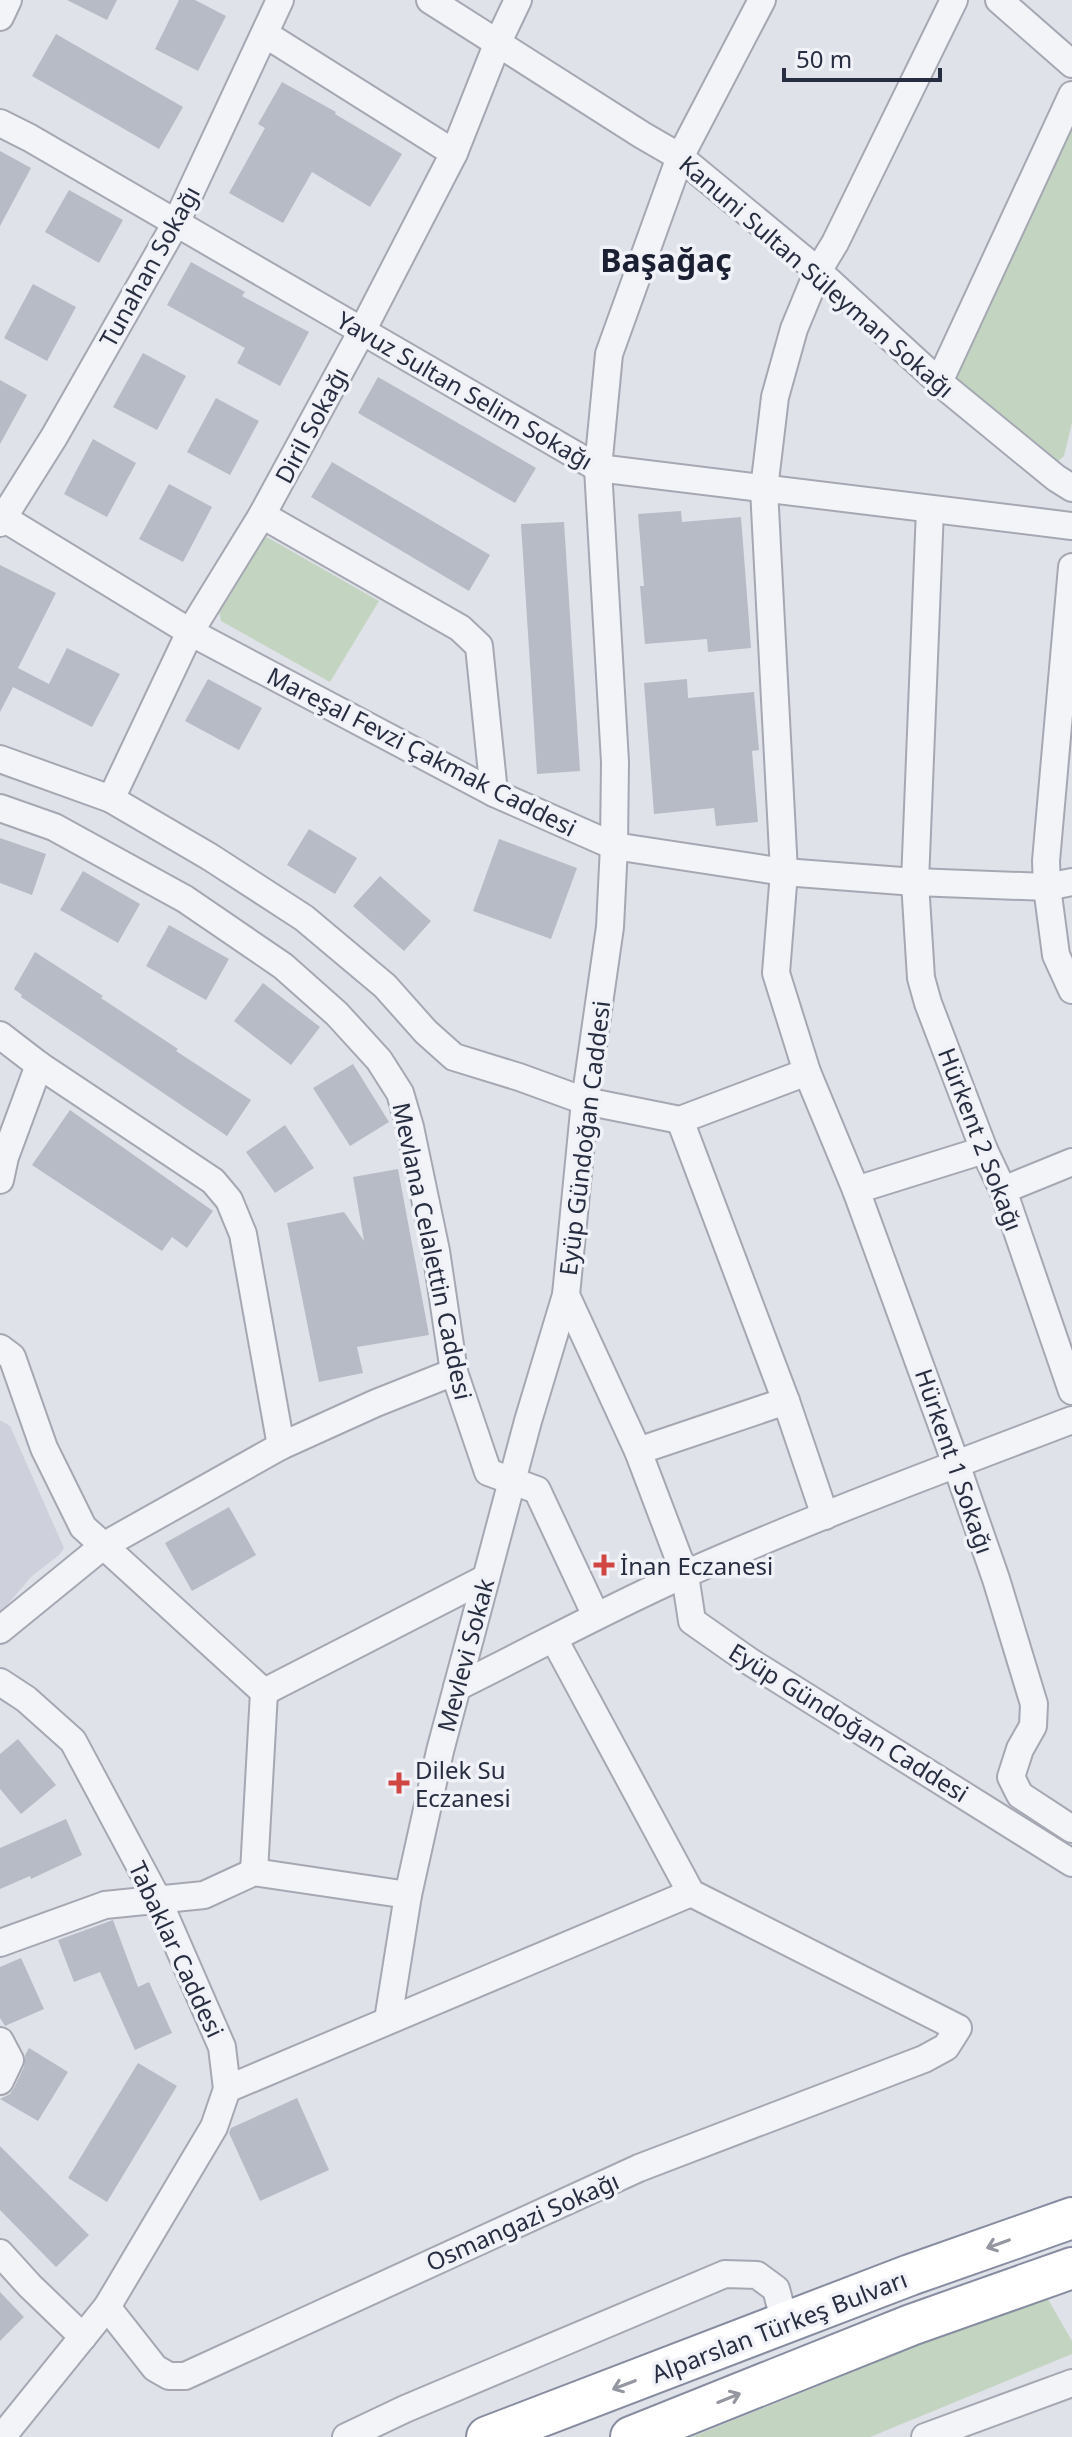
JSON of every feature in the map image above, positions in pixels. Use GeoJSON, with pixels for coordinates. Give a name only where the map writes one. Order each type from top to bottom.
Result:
{"type":"FeatureCollection","features":[{"type":"Feature","properties":{"kind":"highway","name":"Alparslan Türkeş Bulvarı"},"geometry":{"type":"LineString","coordinates":[[487,2437],[910,2275],[1072,2218]]}},
{"type":"Feature","properties":{"kind":"highway","name":"Alparslan Türkeş Bulvarı"},"geometry":{"type":"LineString","coordinates":[[631,2437],[911,2325],[1072,2268]]}},
{"type":"Feature","properties":{"kind":"street"},"geometry":{"type":"LineString","coordinates":[[0,17],[8,0]]}},
{"type":"Feature","properties":{"kind":"street","name":"Tunahan Sokağı"},"geometry":{"type":"LineString","coordinates":[[1,519],[54,437],[176,223],[280,0]]}},
{"type":"Feature","properties":{"kind":"street","name":"Kanuni Sultan Süleyman Sokağı"},"geometry":{"type":"LineString","coordinates":[[430,0],[680,157],[818,271],[939,382],[1072,488]]}},
{"type":"Feature","properties":{"kind":"street","name":"Diril Sokağı"},"geometry":{"type":"LineString","coordinates":[[111,799],[190,632],[262,515],[454,153],[518,0]]}},
{"type":"Feature","properties":{"kind":"street","name":"Eyüp Gündoğan Caddesi"},"geometry":{"type":"LineString","coordinates":[[762,0],[680,157],[609,354],[598,468],[615,762],[614,846],[610,927],[585,1101],[566,1295],[638,1451],[685,1575],[692,1621],[749,1661],[1072,1863]]}},
{"type":"Feature","properties":{"kind":"street","name":"Hürkent 1 Sokağı"},"geometry":{"type":"LineString","coordinates":[[954,0],[835,243],[818,271],[794,329],[775,397],[764,489],[784,872],[776,973],[807,1072],[856,1190],[956,1464],[996,1579],[1034,1704],[1033,1726],[1020,1749],[1011,1777],[1020,1795],[1072,1829]]}},
{"type":"Feature","properties":{"kind":"street"},"geometry":{"type":"LineString","coordinates":[[999,0],[1072,64]]}},
{"type":"Feature","properties":{"kind":"street"},"geometry":{"type":"LineString","coordinates":[[265,34],[454,153]]}},
{"type":"Feature","properties":{"kind":"street"},"geometry":{"type":"LineString","coordinates":[[939,382],[1072,95]]}},
{"type":"Feature","properties":{"kind":"street","name":"Yavuz Sultan Selim Sokağı"},"geometry":{"type":"LineString","coordinates":[[0,123],[598,468],[1072,526]]}},
{"type":"Feature","properties":{"kind":"street","name":"Hürkent 2 Sokağı"},"geometry":{"type":"LineString","coordinates":[[930,509],[915,882],[921,978],[984,1150],[1003,1190],[1072,1391]]}},
{"type":"Feature","properties":{"kind":"street"},"geometry":{"type":"LineString","coordinates":[[262,515],[460,628],[479,646],[494,793]]}},
{"type":"Feature","properties":{"kind":"street","name":"Mareşal Fevzi Çakmak Caddesi"},"geometry":{"type":"LineString","coordinates":[[1,519],[190,632],[494,793],[614,846],[784,872],[915,882],[1059,885]]}},
{"type":"Feature","properties":{"kind":"street"},"geometry":{"type":"LineString","coordinates":[[1072,567],[1046,861],[1059,885],[1056,955],[1072,990]]}},
{"type":"Feature","properties":{"kind":"street"},"geometry":{"type":"LineString","coordinates":[[0,759],[111,799],[210,857],[304,918],[385,986],[426,1032],[454,1057],[585,1101],[680,1120],[807,1072]]}},
{"type":"Feature","properties":{"kind":"street","name":"Mevlana Celalettin Caddesi"},"geometry":{"type":"LineString","coordinates":[[0,808],[54,827],[185,899],[283,966],[337,1014],[379,1060],[400,1093],[410,1127],[436,1251],[454,1372],[488,1472],[537,1490],[596,1616]]}},
{"type":"Feature","properties":{"kind":"street"},"geometry":{"type":"LineString","coordinates":[[0,1035],[39,1065],[213,1181],[229,1200],[243,1234],[281,1446]]}},
{"type":"Feature","properties":{"kind":"street"},"geometry":{"type":"LineString","coordinates":[[0,1180],[5,1157],[39,1065]]}},
{"type":"Feature","properties":{"kind":"street"},"geometry":{"type":"LineString","coordinates":[[680,1120],[786,1401],[825,1516]]}},
{"type":"Feature","properties":{"kind":"street"},"geometry":{"type":"LineString","coordinates":[[856,1190],[984,1150]]}},
{"type":"Feature","properties":{"kind":"street"},"geometry":{"type":"LineString","coordinates":[[1003,1190],[1072,1162]]}},
{"type":"Feature","properties":{"kind":"street","name":"Mevlevi Sokak"},"geometry":{"type":"LineString","coordinates":[[388,2020],[408,1895],[440,1751],[528,1421],[566,1295]]}},
{"type":"Feature","properties":{"kind":"street"},"geometry":{"type":"LineString","coordinates":[[0,1348],[12,1357],[44,1448],[83,1527],[264,1692]]}},
{"type":"Feature","properties":{"kind":"street"},"geometry":{"type":"LineString","coordinates":[[0,1630],[103,1546],[281,1446],[454,1372]]}},
{"type":"Feature","properties":{"kind":"street"},"geometry":{"type":"LineString","coordinates":[[638,1451],[786,1401]]}},
{"type":"Feature","properties":{"kind":"street"},"geometry":{"type":"LineString","coordinates":[[457,1687],[596,1616],[685,1575],[825,1516],[1072,1420]]}},
{"type":"Feature","properties":{"kind":"street"},"geometry":{"type":"LineString","coordinates":[[264,1692],[486,1578]]}},
{"type":"Feature","properties":{"kind":"street"},"geometry":{"type":"LineString","coordinates":[[227,2089],[691,1893],[554,1639]]}},
{"type":"Feature","properties":{"kind":"street","name":"Tabaklar Caddesi"},"geometry":{"type":"LineString","coordinates":[[0,1682],[26,1699],[73,1741],[158,1900],[222,2047],[227,2089],[214,2127],[107,2307],[2,2437]]}},
{"type":"Feature","properties":{"kind":"street"},"geometry":{"type":"LineString","coordinates":[[254,1872],[264,1692]]}},
{"type":"Feature","properties":{"kind":"street"},"geometry":{"type":"LineString","coordinates":[[0,1943],[105,1905],[204,1895],[254,1872],[408,1895]]}},
{"type":"Feature","properties":{"kind":"street","name":"Osmangazi Sokağı"},"geometry":{"type":"LineString","coordinates":[[107,2307],[155,2368],[169,2376],[185,2376],[639,2168],[924,2059],[946,2047],[958,2028],[691,1893]]}},
{"type":"Feature","properties":{"kind":"street"},"geometry":{"type":"LineString","coordinates":[[0,2041],[10,2060],[0,2081]]}},
{"type":"Feature","properties":{"kind":"street"},"geometry":{"type":"LineString","coordinates":[[0,2253],[83,2337]]}},
{"type":"Feature","properties":{"kind":"street"},"geometry":{"type":"LineString","coordinates":[[346,2437],[405,2409],[725,2274],[757,2275],[776,2289],[785,2323]]}},
{"type":"Feature","properties":{"kind":"street"},"geometry":{"type":"LineString","coordinates":[[925,2437],[1072,2383]]}},
{"type":"Feature","properties":{"kind":"shaded area"},"geometry":{"type":"Polygon","coordinates":[[[0,1420],[10,1426],[64,1548],[32,1576],[0,1613],[0,1420]]]}},
{"type":"Feature","properties":{"kind":"green space"},"geometry":{"type":"Polygon","coordinates":[[[1072,118],[1072,423],[1064,456],[1056,463],[954,388],[952,369],[1072,118]]]}},
{"type":"Feature","properties":{"kind":"green space"},"geometry":{"type":"Polygon","coordinates":[[[258,532],[379,601],[330,682],[221,621],[218,607],[258,532]]]}},
{"type":"Feature","properties":{"kind":"green space"},"geometry":{"type":"Polygon","coordinates":[[[1045,2294],[1072,2341],[1072,2354],[870,2437],[692,2437],[1045,2294]]]}},
{"type":"Feature","properties":{"kind":"building"},"geometry":{"type":"Polygon","coordinates":[[[67,0],[117,0],[107,20],[67,0]]]}},
{"type":"Feature","properties":{"kind":"building"},"geometry":{"type":"Polygon","coordinates":[[[179,0],[195,0],[226,16],[198,71],[155,49],[179,0]]]}},
{"type":"Feature","properties":{"kind":"building"},"geometry":{"type":"Polygon","coordinates":[[[56,34],[183,107],[159,149],[32,76],[56,34]]]}},
{"type":"Feature","properties":{"kind":"building"},"geometry":{"type":"Polygon","coordinates":[[[282,82],[402,154],[370,207],[312,172],[283,223],[229,193],[265,128],[258,124],[282,82]]]}},
{"type":"Feature","properties":{"kind":"building"},"geometry":{"type":"Polygon","coordinates":[[[0,151],[31,168],[0,226],[0,151]]]}},
{"type":"Feature","properties":{"kind":"building"},"geometry":{"type":"Polygon","coordinates":[[[69,190],[123,220],[99,263],[45,232],[69,190]]]}},
{"type":"Feature","properties":{"kind":"building"},"geometry":{"type":"Polygon","coordinates":[[[191,262],[245,292],[242,296],[309,332],[280,386],[237,363],[245,348],[167,305],[191,262]]]}},
{"type":"Feature","properties":{"kind":"building"},"geometry":{"type":"Polygon","coordinates":[[[33,284],[76,307],[47,361],[4,338],[33,284]]]}},
{"type":"Feature","properties":{"kind":"building"},"geometry":{"type":"Polygon","coordinates":[[[143,353],[186,376],[157,430],[113,407],[143,353]]]}},
{"type":"Feature","properties":{"kind":"building"},"geometry":{"type":"Polygon","coordinates":[[[378,377],[536,468],[515,503],[358,413],[378,377]]]}},
{"type":"Feature","properties":{"kind":"building"},"geometry":{"type":"Polygon","coordinates":[[[0,380],[27,395],[0,444],[0,380]]]}},
{"type":"Feature","properties":{"kind":"building"},"geometry":{"type":"Polygon","coordinates":[[[216,398],[259,421],[230,475],[187,452],[216,398]]]}},
{"type":"Feature","properties":{"kind":"building"},"geometry":{"type":"Polygon","coordinates":[[[93,439],[136,463],[107,517],[64,494],[93,439]]]}},
{"type":"Feature","properties":{"kind":"building"},"geometry":{"type":"Polygon","coordinates":[[[332,462],[490,555],[469,591],[311,497],[332,462]]]}},
{"type":"Feature","properties":{"kind":"building"},"geometry":{"type":"Polygon","coordinates":[[[169,484],[212,507],[183,562],[139,539],[169,484]]]}},
{"type":"Feature","properties":{"kind":"building"},"geometry":{"type":"Polygon","coordinates":[[[681,511],[682,522],[741,517],[751,648],[708,652],[707,639],[645,644],[638,514],[681,511]]]}},
{"type":"Feature","properties":{"kind":"building"},"geometry":{"type":"Polygon","coordinates":[[[564,522],[580,771],[537,774],[521,524],[564,522]]]}},
{"type":"Feature","properties":{"kind":"building"},"geometry":{"type":"Polygon","coordinates":[[[0,565],[56,593],[18,668],[49,684],[67,648],[120,674],[92,727],[13,687],[0,712],[0,565]]]}},
{"type":"Feature","properties":{"kind":"building"},"geometry":{"type":"Polygon","coordinates":[[[208,679],[262,708],[239,750],[185,721],[208,679]]]}},
{"type":"Feature","properties":{"kind":"building"},"geometry":{"type":"Polygon","coordinates":[[[687,679],[688,698],[754,692],[759,750],[752,751],[758,822],[716,826],[714,808],[654,814],[644,683],[687,679]]]}},
{"type":"Feature","properties":{"kind":"building"},"geometry":{"type":"Polygon","coordinates":[[[309,829],[357,858],[335,894],[287,865],[309,829]]]}},
{"type":"Feature","properties":{"kind":"building"},"geometry":{"type":"Polygon","coordinates":[[[0,838],[46,854],[32,895],[0,883],[0,838]]]}},
{"type":"Feature","properties":{"kind":"building"},"geometry":{"type":"Polygon","coordinates":[[[499,839],[577,868],[551,939],[473,911],[499,839]]]}},
{"type":"Feature","properties":{"kind":"building"},"geometry":{"type":"Polygon","coordinates":[[[83,871],[140,904],[118,943],[60,910],[83,871]]]}},
{"type":"Feature","properties":{"kind":"building"},"geometry":{"type":"Polygon","coordinates":[[[380,876],[431,921],[404,951],[353,906],[380,876]]]}},
{"type":"Feature","properties":{"kind":"building"},"geometry":{"type":"Polygon","coordinates":[[[169,925],[229,959],[206,1000],[146,966],[169,925]]]}},
{"type":"Feature","properties":{"kind":"building"},"geometry":{"type":"Polygon","coordinates":[[[35,952],[251,1100],[227,1136],[21,997],[14,989],[35,952]]]}},
{"type":"Feature","properties":{"kind":"building"},"geometry":{"type":"Polygon","coordinates":[[[263,983],[320,1027],[291,1065],[234,1021],[263,983]]]}},
{"type":"Feature","properties":{"kind":"building"},"geometry":{"type":"Polygon","coordinates":[[[353,1064],[389,1122],[350,1146],[313,1088],[353,1064]]]}},
{"type":"Feature","properties":{"kind":"building"},"geometry":{"type":"Polygon","coordinates":[[[70,1110],[213,1211],[187,1248],[172,1237],[162,1251],[32,1165],[70,1110]]]}},
{"type":"Feature","properties":{"kind":"building"},"geometry":{"type":"Polygon","coordinates":[[[285,1125],[314,1168],[275,1193],[246,1152],[285,1125]]]}},
{"type":"Feature","properties":{"kind":"building"},"geometry":{"type":"Polygon","coordinates":[[[398,1169],[429,1335],[357,1347],[363,1373],[319,1382],[287,1223],[344,1212],[364,1241],[353,1177],[398,1169]]]}},
{"type":"Feature","properties":{"kind":"building"},"geometry":{"type":"Polygon","coordinates":[[[229,1507],[256,1555],[192,1591],[165,1543],[229,1507]]]}},
{"type":"Feature","properties":{"kind":"building"},"geometry":{"type":"Polygon","coordinates":[[[18,1739],[56,1785],[21,1814],[0,1789],[0,1754],[18,1739]]]}},
{"type":"Feature","properties":{"kind":"building"},"geometry":{"type":"Polygon","coordinates":[[[66,1819],[82,1855],[31,1879],[30,1876],[0,1889],[0,1848],[66,1819]]]}},
{"type":"Feature","properties":{"kind":"building"},"geometry":{"type":"Polygon","coordinates":[[[113,1920],[138,1987],[149,1982],[172,2033],[135,2050],[100,1972],[74,1982],[58,1940],[113,1920]]]}},
{"type":"Feature","properties":{"kind":"building"},"geometry":{"type":"Polygon","coordinates":[[[21,1958],[44,2009],[5,2026],[0,2018],[0,1967],[21,1958]]]}},
{"type":"Feature","properties":{"kind":"building"},"geometry":{"type":"Polygon","coordinates":[[[29,2048],[68,2072],[38,2121],[0,2099],[14,2088],[29,2048]]]}},
{"type":"Feature","properties":{"kind":"building"},"geometry":{"type":"Polygon","coordinates":[[[138,2063],[177,2086],[107,2202],[68,2178],[138,2063]]]}},
{"type":"Feature","properties":{"kind":"building"},"geometry":{"type":"Polygon","coordinates":[[[297,2098],[329,2170],[260,2201],[229,2133],[231,2128],[297,2098]]]}},
{"type":"Feature","properties":{"kind":"building"},"geometry":{"type":"Polygon","coordinates":[[[0,2146],[89,2235],[56,2267],[0,2210],[0,2146]]]}},
{"type":"Feature","properties":{"kind":"building"},"geometry":{"type":"Polygon","coordinates":[[[0,2292],[24,2317],[0,2341],[0,2292]]]}},
{"type":"Feature","properties":{"kind":"place","name":"İnan Eczanesi"},"geometry":{"type":"Point","coordinates":[604,1565]}},
{"type":"Feature","properties":{"kind":"place","name":"Dilek Su Eczanesi"},"geometry":{"type":"Point","coordinates":[399,1783]}},
{"type":"Feature","properties":{"kind":"district","name":"Başağaç"},"geometry":{"type":"Point","coordinates":[666,259]}}]}
